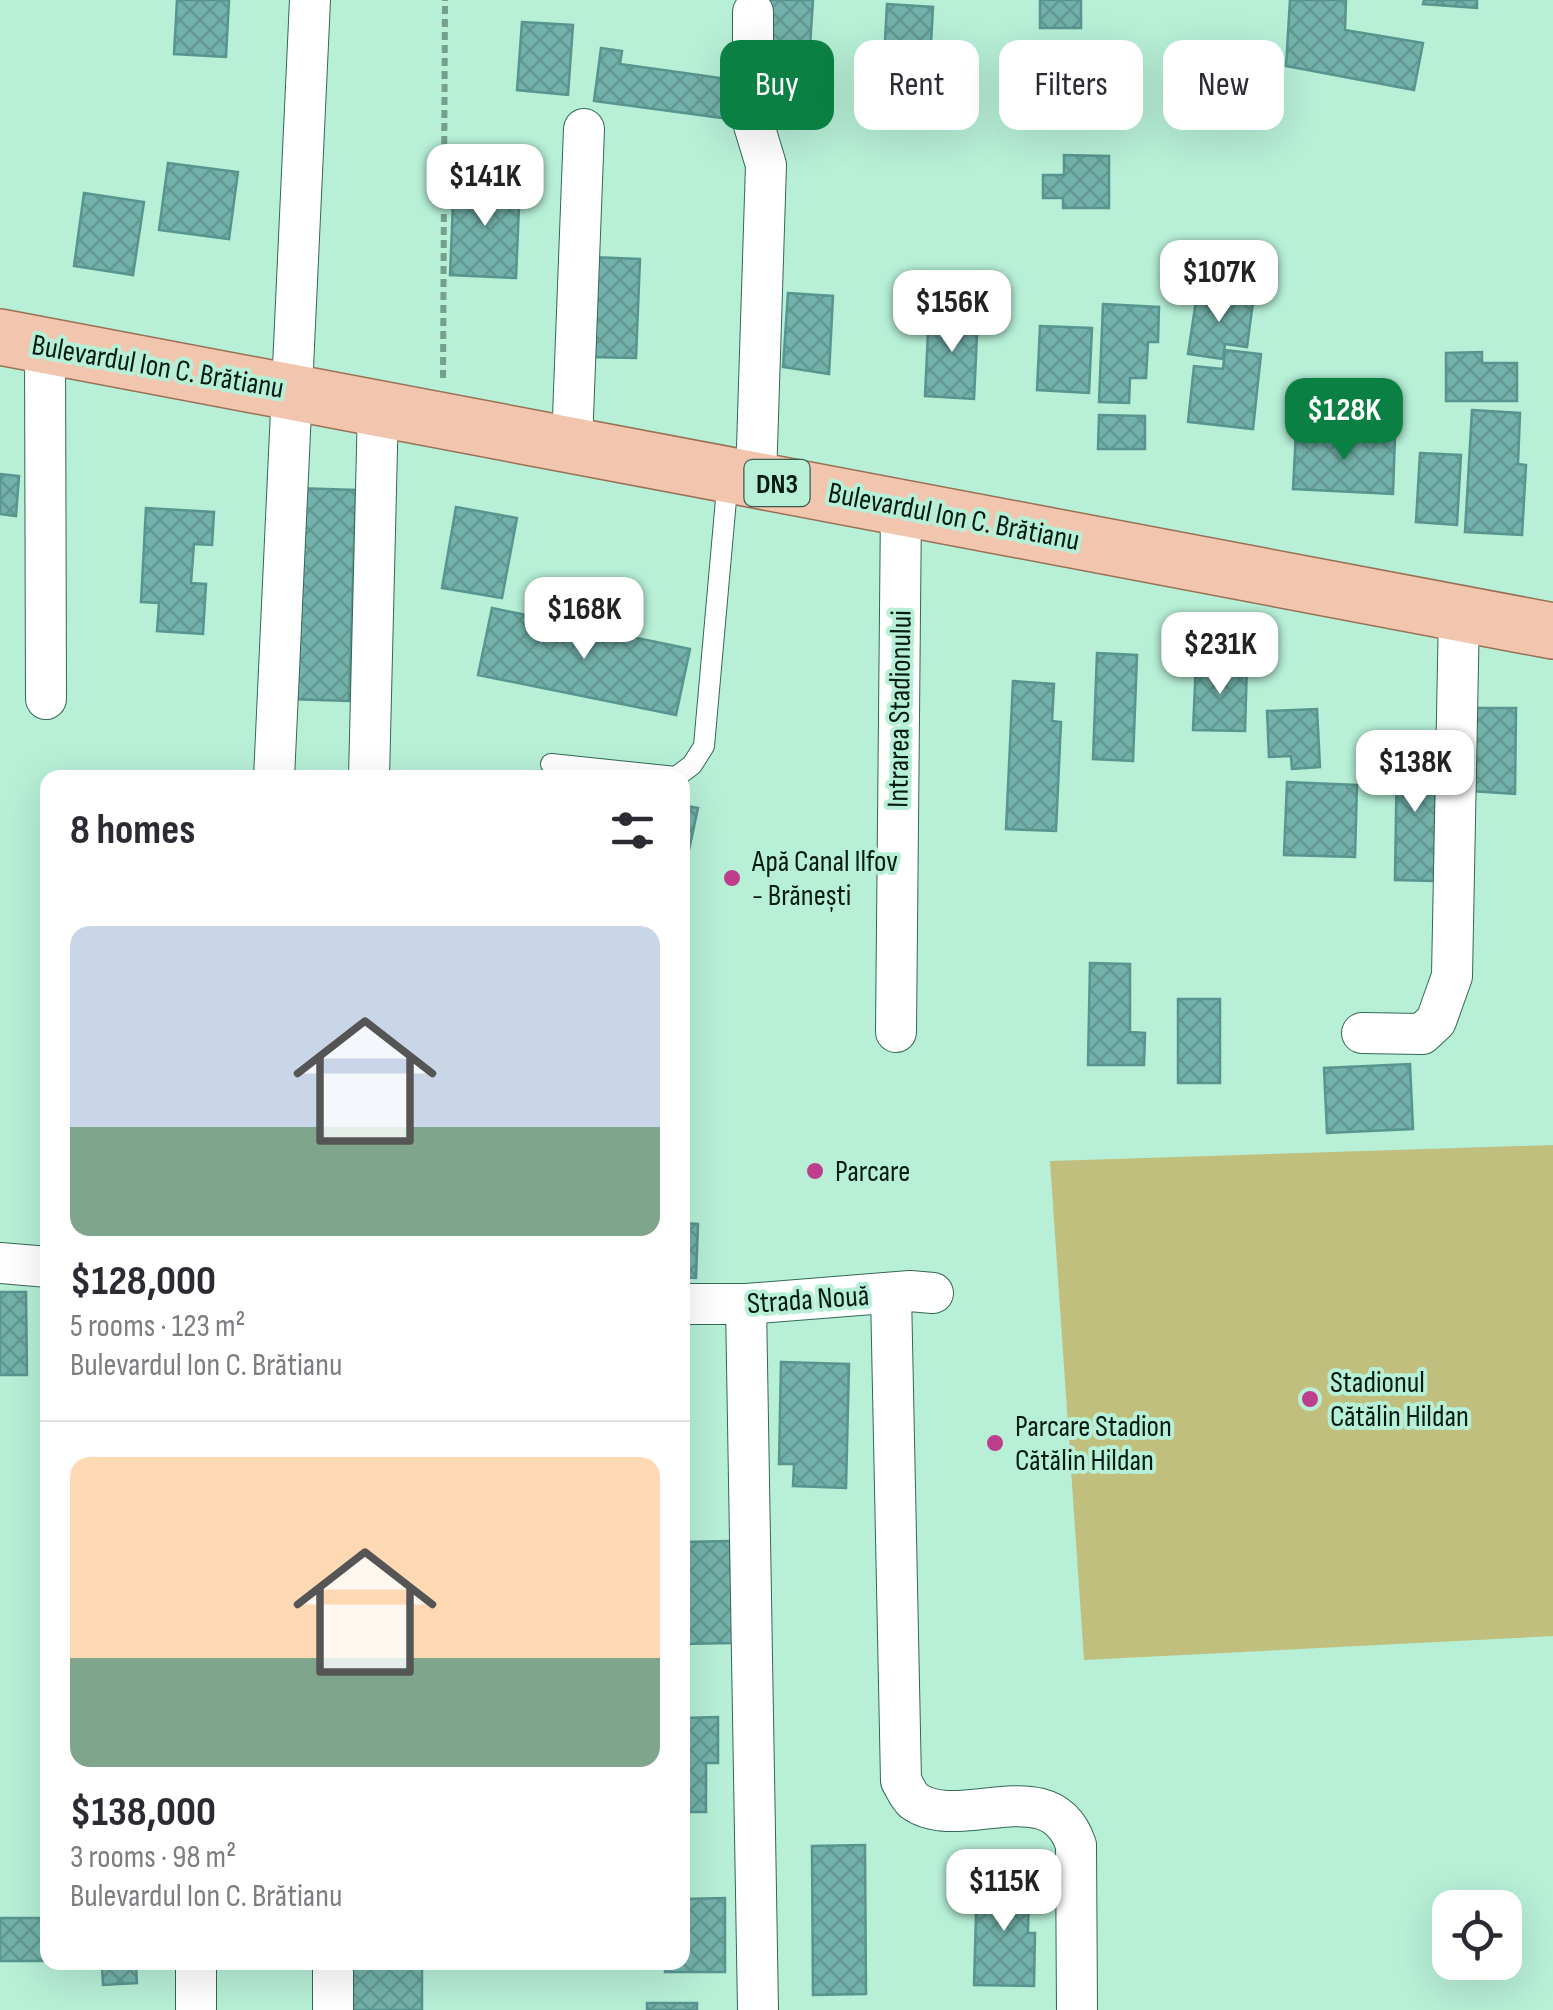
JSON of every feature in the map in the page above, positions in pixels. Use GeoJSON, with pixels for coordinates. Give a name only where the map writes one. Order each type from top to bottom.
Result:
{"type":"FeatureCollection","features":[{"type":"Feature","properties":{"kind":"main road","name":"Bulevardul Ion C. Brătianu"},"geometry":{"type":"LineString","coordinates":[[22,342],[1553,630]]}},
{"type":"Feature","properties":{"kind":"street"},"geometry":{"type":"LineString","coordinates":[[274,770],[310,0]]}},
{"type":"Feature","properties":{"kind":"street"},"geometry":{"type":"LineString","coordinates":[[742,477],[766,165],[752,110],[752,12]]}},
{"type":"Feature","properties":{"kind":"street"},"geometry":{"type":"LineString","coordinates":[[572,444],[584,129]]}},
{"type":"Feature","properties":{"kind":"street"},"geometry":{"type":"LineString","coordinates":[[22,342],[46,700]]}},
{"type":"Feature","properties":{"kind":"street"},"geometry":{"type":"LineString","coordinates":[[369,770],[378,407]]}},
{"type":"Feature","properties":{"kind":"street","name":"Intrarea Stadionului"},"geometry":{"type":"LineString","coordinates":[[896,1032],[901,506]]}},
{"type":"Feature","properties":{"kind":"street"},"geometry":{"type":"LineString","coordinates":[[1362,1033],[1422,1034],[1436,1021],[1452,976],[1459,612]]}},
{"type":"Feature","properties":{"kind":"street"},"geometry":{"type":"LineString","coordinates":[[0,1263],[40,1266]]}},
{"type":"Feature","properties":{"kind":"street"},"geometry":{"type":"LineString","coordinates":[[890,1293],[901,1781],[912,1800],[933,1809],[1030,1808],[1054,1812],[1069,1825],[1076,1845],[1077,2010]]}},
{"type":"Feature","properties":{"kind":"street","name":"Strada Nouă"},"geometry":{"type":"LineString","coordinates":[[690,1304],[933,1293]]}},
{"type":"Feature","properties":{"kind":"street"},"geometry":{"type":"LineString","coordinates":[[746,1304],[758,2010]]}},
{"type":"Feature","properties":{"kind":"street"},"geometry":{"type":"LineString","coordinates":[[196,1970],[196,2010]]}},
{"type":"Feature","properties":{"kind":"street"},"geometry":{"type":"LineString","coordinates":[[332,1970],[332,2010]]}},
{"type":"Feature","properties":{"kind":"lane"},"geometry":{"type":"LineString","coordinates":[[685,770],[704,746],[742,477]]}},
{"type":"Feature","properties":{"kind":"lane"},"geometry":{"type":"LineString","coordinates":[[551,764],[609,770]]}},
{"type":"Feature","properties":{"kind":"path"},"geometry":{"type":"LineString","coordinates":[[442,419],[445,0]]}},
{"type":"Feature","properties":{"kind":"shaded area","name":"Stadionul Cătălin Hildan"},"geometry":{"type":"Polygon","coordinates":[[[1553,1145],[1553,1636],[1084,1660],[1050,1161],[1553,1145]]]}},
{"type":"Feature","properties":{"kind":"building"},"geometry":{"type":"Polygon","coordinates":[[[177,0],[229,0],[226,57],[174,54],[177,0]]]}},
{"type":"Feature","properties":{"kind":"building"},"geometry":{"type":"Polygon","coordinates":[[[767,0],[813,0],[810,40],[764,40],[767,0]]]}},
{"type":"Feature","properties":{"kind":"building"},"geometry":{"type":"Polygon","coordinates":[[[1040,0],[1081,0],[1081,28],[1040,28],[1040,0]]]}},
{"type":"Feature","properties":{"kind":"building"},"geometry":{"type":"Polygon","coordinates":[[[1290,0],[1346,0],[1345,30],[1423,43],[1414,90],[1286,66],[1290,0]]]}},
{"type":"Feature","properties":{"kind":"building"},"geometry":{"type":"Polygon","coordinates":[[[1424,0],[1477,0],[1477,8],[1423,4],[1424,0]]]}},
{"type":"Feature","properties":{"kind":"building"},"geometry":{"type":"Polygon","coordinates":[[[887,4],[933,7],[931,40],[885,40],[887,4]]]}},
{"type":"Feature","properties":{"kind":"building"},"geometry":{"type":"Polygon","coordinates":[[[522,22],[573,25],[568,95],[517,90],[522,22]]]}},
{"type":"Feature","properties":{"kind":"building"},"geometry":{"type":"Polygon","coordinates":[[[601,48],[622,51],[620,64],[720,78],[720,118],[594,101],[601,48]]]}},
{"type":"Feature","properties":{"kind":"building"},"geometry":{"type":"Polygon","coordinates":[[[1064,155],[1109,156],[1109,208],[1063,208],[1063,198],[1043,198],[1043,175],[1064,175],[1064,155]]]}},
{"type":"Feature","properties":{"kind":"building"},"geometry":{"type":"Polygon","coordinates":[[[168,163],[238,172],[229,239],[159,230],[168,163]]]}},
{"type":"Feature","properties":{"kind":"building"},"geometry":{"type":"Polygon","coordinates":[[[454,180],[520,182],[516,278],[450,275],[454,180]]]}},
{"type":"Feature","properties":{"kind":"building"},"geometry":{"type":"Polygon","coordinates":[[[84,193],[144,202],[133,275],[74,266],[84,193]]]}},
{"type":"Feature","properties":{"kind":"building"},"geometry":{"type":"Polygon","coordinates":[[[591,257],[640,259],[636,358],[587,357],[591,257]]]}},
{"type":"Feature","properties":{"kind":"building"},"geometry":{"type":"Polygon","coordinates":[[[788,293],[833,296],[829,374],[783,367],[788,293]]]}},
{"type":"Feature","properties":{"kind":"building"},"geometry":{"type":"Polygon","coordinates":[[[1197,294],[1253,302],[1247,347],[1225,344],[1223,359],[1188,354],[1197,294]]]}},
{"type":"Feature","properties":{"kind":"building"},"geometry":{"type":"Polygon","coordinates":[[[1103,304],[1159,307],[1158,342],[1148,342],[1146,378],[1130,378],[1129,403],[1099,402],[1103,304]]]}},
{"type":"Feature","properties":{"kind":"building"},"geometry":{"type":"Polygon","coordinates":[[[929,311],[978,314],[974,399],[925,396],[929,311]]]}},
{"type":"Feature","properties":{"kind":"building"},"geometry":{"type":"Polygon","coordinates":[[[1040,326],[1092,328],[1089,393],[1037,390],[1040,326]]]}},
{"type":"Feature","properties":{"kind":"building"},"geometry":{"type":"Polygon","coordinates":[[[1225,350],[1261,354],[1253,429],[1188,422],[1194,366],[1223,369],[1225,350]]]}},
{"type":"Feature","properties":{"kind":"building"},"geometry":{"type":"Polygon","coordinates":[[[1482,352],[1482,363],[1517,363],[1517,401],[1446,401],[1446,353],[1482,352]]]}},
{"type":"Feature","properties":{"kind":"building"},"geometry":{"type":"Polygon","coordinates":[[[1472,410],[1520,413],[1518,464],[1526,465],[1522,535],[1465,532],[1472,410]]]}},
{"type":"Feature","properties":{"kind":"building"},"geometry":{"type":"Polygon","coordinates":[[[1099,415],[1145,416],[1145,449],[1098,449],[1099,415]]]}},
{"type":"Feature","properties":{"kind":"building"},"geometry":{"type":"Polygon","coordinates":[[[1296,432],[1395,436],[1393,494],[1293,489],[1296,432]]]}},
{"type":"Feature","properties":{"kind":"building"},"geometry":{"type":"Polygon","coordinates":[[[1420,453],[1461,455],[1457,525],[1416,522],[1420,453]]]}},
{"type":"Feature","properties":{"kind":"building"},"geometry":{"type":"Polygon","coordinates":[[[0,474],[19,476],[16,516],[0,514],[0,474]]]}},
{"type":"Feature","properties":{"kind":"building"},"geometry":{"type":"Polygon","coordinates":[[[294,488],[356,490],[349,701],[288,699],[294,488]]]}},
{"type":"Feature","properties":{"kind":"building"},"geometry":{"type":"Polygon","coordinates":[[[456,507],[517,518],[502,598],[442,588],[456,507]]]}},
{"type":"Feature","properties":{"kind":"building"},"geometry":{"type":"Polygon","coordinates":[[[146,508],[214,512],[212,545],[194,544],[191,583],[206,584],[203,634],[157,631],[159,603],[141,602],[146,508]]]}},
{"type":"Feature","properties":{"kind":"building"},"geometry":{"type":"Polygon","coordinates":[[[492,608],[690,649],[676,715],[478,675],[492,608]]]}},
{"type":"Feature","properties":{"kind":"building"},"geometry":{"type":"Polygon","coordinates":[[[1097,653],[1137,655],[1133,761],[1093,759],[1097,653]]]}},
{"type":"Feature","properties":{"kind":"building"},"geometry":{"type":"Polygon","coordinates":[[[1196,663],[1247,664],[1245,731],[1193,730],[1196,663]]]}},
{"type":"Feature","properties":{"kind":"building"},"geometry":{"type":"Polygon","coordinates":[[[1013,681],[1054,684],[1052,721],[1061,722],[1056,831],[1006,829],[1013,681]]]}},
{"type":"Feature","properties":{"kind":"building"},"geometry":{"type":"Polygon","coordinates":[[[1473,708],[1516,708],[1515,794],[1471,791],[1473,708]]]}},
{"type":"Feature","properties":{"kind":"building"},"geometry":{"type":"Polygon","coordinates":[[[1317,709],[1320,767],[1292,769],[1291,756],[1269,757],[1267,711],[1317,709]]]}},
{"type":"Feature","properties":{"kind":"building"},"geometry":{"type":"Polygon","coordinates":[[[1397,750],[1436,751],[1434,881],[1395,880],[1397,750]]]}},
{"type":"Feature","properties":{"kind":"building"},"geometry":{"type":"Polygon","coordinates":[[[1287,782],[1357,785],[1355,857],[1284,855],[1287,782]]]}},
{"type":"Feature","properties":{"kind":"building"},"geometry":{"type":"Polygon","coordinates":[[[690,806],[698,808],[690,845],[690,806]]]}},
{"type":"Feature","properties":{"kind":"building"},"geometry":{"type":"Polygon","coordinates":[[[1090,963],[1130,964],[1130,1032],[1145,1033],[1144,1065],[1088,1065],[1090,963]]]}},
{"type":"Feature","properties":{"kind":"building"},"geometry":{"type":"Polygon","coordinates":[[[1178,999],[1220,999],[1220,1083],[1178,1083],[1178,999]]]}},
{"type":"Feature","properties":{"kind":"building"},"geometry":{"type":"Polygon","coordinates":[[[1410,1064],[1413,1129],[1327,1133],[1324,1068],[1410,1064]]]}},
{"type":"Feature","properties":{"kind":"building"},"geometry":{"type":"Polygon","coordinates":[[[690,1224],[698,1224],[696,1278],[690,1278],[690,1224]]]}},
{"type":"Feature","properties":{"kind":"building"},"geometry":{"type":"Polygon","coordinates":[[[0,1292],[26,1292],[27,1375],[0,1375],[0,1292]]]}},
{"type":"Feature","properties":{"kind":"building"},"geometry":{"type":"Polygon","coordinates":[[[781,1362],[849,1364],[846,1488],[793,1486],[794,1464],[779,1464],[781,1362]]]}},
{"type":"Feature","properties":{"kind":"building"},"geometry":{"type":"Polygon","coordinates":[[[730,1541],[733,1643],[690,1644],[690,1542],[730,1541]]]}},
{"type":"Feature","properties":{"kind":"building"},"geometry":{"type":"Polygon","coordinates":[[[718,1717],[718,1763],[706,1763],[706,1812],[690,1812],[690,1718],[718,1717]]]}},
{"type":"Feature","properties":{"kind":"building"},"geometry":{"type":"Polygon","coordinates":[[[865,1845],[866,1994],[813,1995],[812,1846],[865,1845]]]}},
{"type":"Feature","properties":{"kind":"building"},"geometry":{"type":"Polygon","coordinates":[[[977,1879],[1029,1880],[1028,1933],[1035,1933],[1034,1986],[974,1985],[977,1879]]]}},
{"type":"Feature","properties":{"kind":"building"},"geometry":{"type":"Polygon","coordinates":[[[725,1898],[725,1972],[665,1972],[690,1970],[690,1899],[725,1898]]]}},
{"type":"Feature","properties":{"kind":"building"},"geometry":{"type":"Polygon","coordinates":[[[0,1918],[40,1918],[40,1961],[0,1961],[0,1918]]]}},
{"type":"Feature","properties":{"kind":"building"},"geometry":{"type":"Polygon","coordinates":[[[102,1970],[136,1970],[137,1983],[103,1985],[102,1970]]]}},
{"type":"Feature","properties":{"kind":"building"},"geometry":{"type":"Polygon","coordinates":[[[353,1970],[422,1970],[422,2010],[353,2010],[353,1970]]]}},
{"type":"Feature","properties":{"kind":"building"},"geometry":{"type":"Polygon","coordinates":[[[647,2003],[697,2003],[697,2010],[647,2010],[647,2003]]]}},
{"type":"Feature","properties":{"kind":"place","name":"Apă Canal Ilfov - Brănești"},"geometry":{"type":"Point","coordinates":[732,878]}},
{"type":"Feature","properties":{"kind":"place","name":"Parcare"},"geometry":{"type":"Point","coordinates":[815,1171]}},
{"type":"Feature","properties":{"kind":"place","name":"Stadionul Cătălin Hildan"},"geometry":{"type":"Point","coordinates":[1310,1399]}},
{"type":"Feature","properties":{"kind":"place","name":"Parcare Stadion Cătălin Hildan"},"geometry":{"type":"Point","coordinates":[995,1443]}}]}
